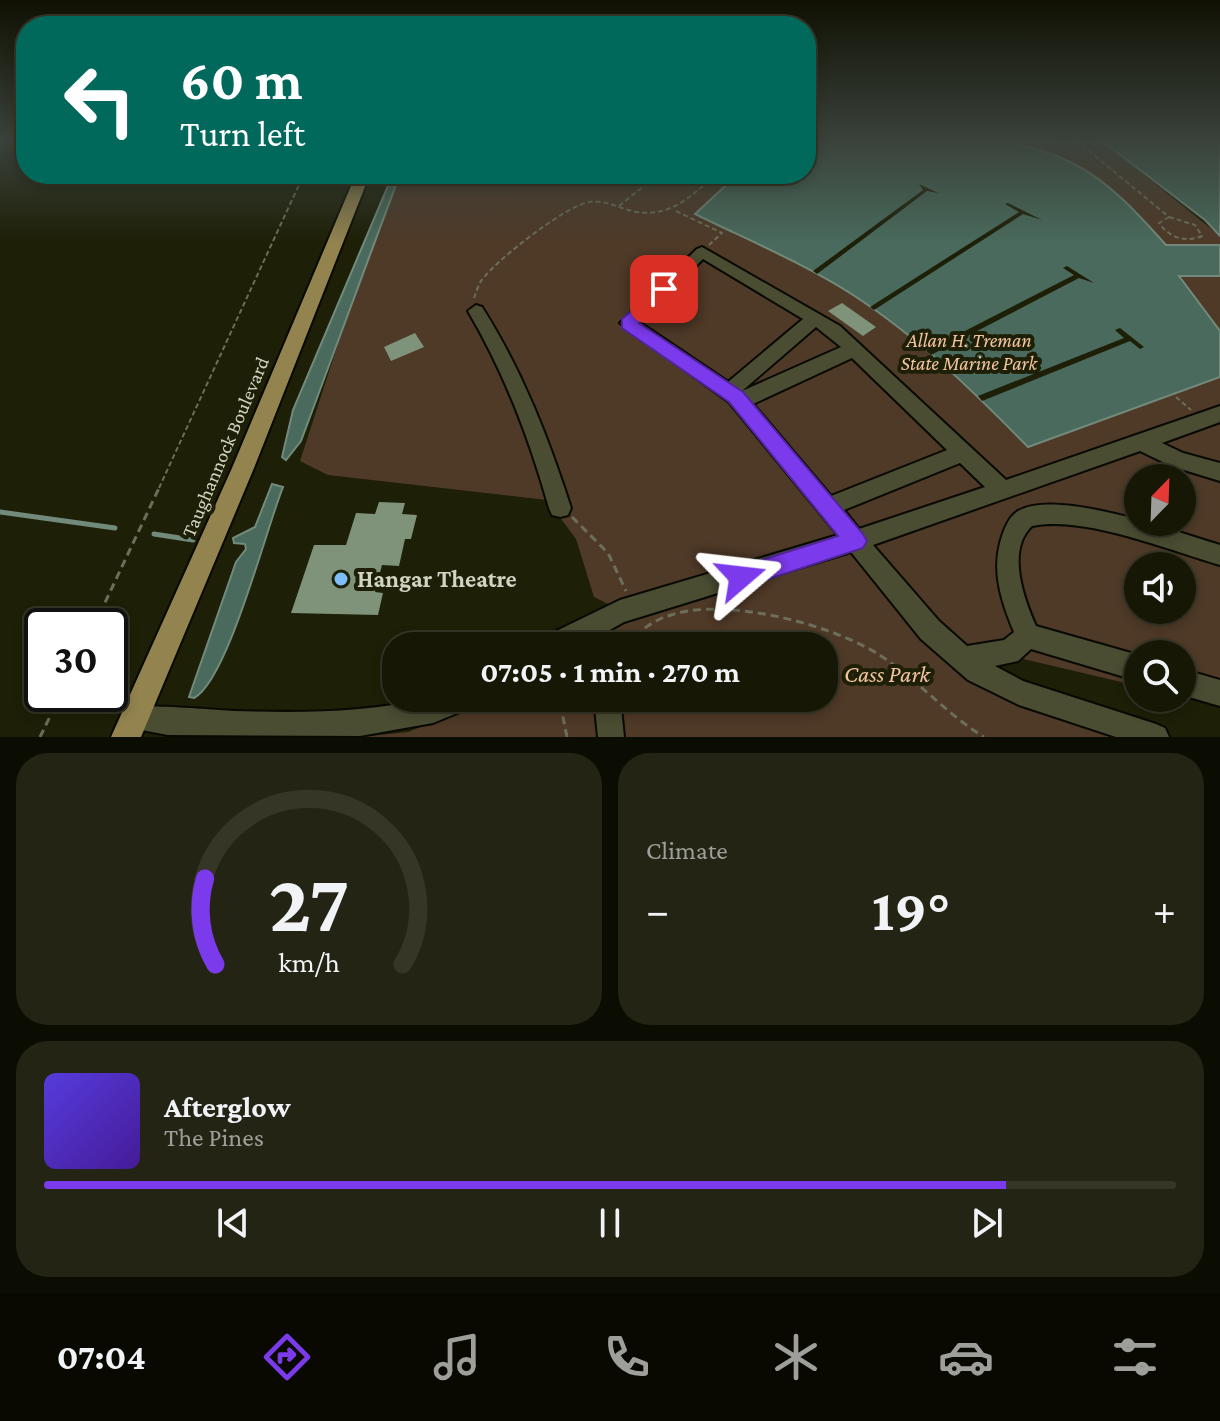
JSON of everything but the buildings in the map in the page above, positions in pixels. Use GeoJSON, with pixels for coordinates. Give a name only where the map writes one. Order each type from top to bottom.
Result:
{"type":"FeatureCollection","features":[{"type":"Feature","properties":{"kind":"main road","name":"Taughannock Boulevard"},"geometry":{"type":"LineString","coordinates":[[130,728],[243,468],[359,184]]}},
{"type":"Feature","properties":{"kind":"street"},"geometry":{"type":"LineString","coordinates":[[1003,491],[834,330],[702,252],[628,323],[734,397],[930,630],[960,659],[1019,692],[1156,737]]}},
{"type":"Feature","properties":{"kind":"street"},"geometry":{"type":"LineString","coordinates":[[476,311],[508,361],[527,401],[560,508]]}},
{"type":"Feature","properties":{"kind":"street"},"geometry":{"type":"LineString","coordinates":[[734,397],[815,318]]}},
{"type":"Feature","properties":{"kind":"street"},"geometry":{"type":"LineString","coordinates":[[734,397],[854,349]]}},
{"type":"Feature","properties":{"kind":"street"},"geometry":{"type":"LineString","coordinates":[[600,632],[631,608],[856,541],[1220,414]]}},
{"type":"Feature","properties":{"kind":"street"},"geometry":{"type":"LineString","coordinates":[[1141,442],[1178,460],[1220,472]]}},
{"type":"Feature","properties":{"kind":"street"},"geometry":{"type":"LineString","coordinates":[[828,507],[963,453]]}},
{"type":"Feature","properties":{"kind":"street"},"geometry":{"type":"LineString","coordinates":[[1124,664],[1028,636],[1010,597],[1007,562],[1013,532],[1027,517],[1060,512],[1220,555]]}},
{"type":"Feature","properties":{"kind":"street"},"geometry":{"type":"LineString","coordinates":[[960,659],[1009,652],[1028,636]]}},
{"type":"Feature","properties":{"kind":"street"},"geometry":{"type":"LineString","coordinates":[[1196,686],[1220,693]]}},
{"type":"Feature","properties":{"kind":"street"},"geometry":{"type":"LineString","coordinates":[[130,728],[168,722],[378,723],[432,712]]}},
{"type":"Feature","properties":{"kind":"street"},"geometry":{"type":"LineString","coordinates":[[608,712],[611,737]]}},
{"type":"Feature","properties":{"kind":"path"},"geometry":{"type":"LineString","coordinates":[[1118,174],[1169,217],[1195,225],[1202,236],[1188,240],[1168,233],[1159,223],[1169,217]]}},
{"type":"Feature","properties":{"kind":"path"},"geometry":{"type":"LineString","coordinates":[[103,608],[286,221],[300,184]]}},
{"type":"Feature","properties":{"kind":"path"},"geometry":{"type":"LineString","coordinates":[[619,206],[646,184]]}},
{"type":"Feature","properties":{"kind":"path"},"geometry":{"type":"LineString","coordinates":[[675,211],[704,184]]}},
{"type":"Feature","properties":{"kind":"path"},"geometry":{"type":"LineString","coordinates":[[476,311],[473,301],[481,281],[567,211],[585,202],[654,214],[675,211],[722,233],[702,252]]}},
{"type":"Feature","properties":{"kind":"path"},"geometry":{"type":"LineString","coordinates":[[560,508],[608,553],[628,599]]}},
{"type":"Feature","properties":{"kind":"path"},"geometry":{"type":"LineString","coordinates":[[639,632],[644,627],[686,611],[766,617],[828,632]]}},
{"type":"Feature","properties":{"kind":"path"},"geometry":{"type":"LineString","coordinates":[[838,636],[878,653],[941,708],[984,737]]}},
{"type":"Feature","properties":{"kind":"path"},"geometry":{"type":"LineString","coordinates":[[40,737],[52,712]]}},
{"type":"Feature","properties":{"kind":"path"},"geometry":{"type":"LineString","coordinates":[[565,712],[567,737]]}},
{"type":"Feature","properties":{"kind":"green space","name":"Allan H. Treman State Marine Park"},"geometry":{"type":"Polygon","coordinates":[[[816,174],[1144,174],[1220,236],[1220,705],[1196,699],[1196,640],[1124,640],[1124,683],[959,644],[857,529],[610,605],[594,597],[576,539],[547,500],[328,475],[300,461],[348,313],[396,184],[816,184],[816,174]]]}},
{"type":"Feature","properties":{"kind":"green space","name":"Cass Park"},"geometry":{"type":"Polygon","coordinates":[[[856,541],[984,675],[1157,737],[360,737],[408,732],[457,712],[838,712],[838,632],[601,632],[616,621],[856,541]]]}},
{"type":"Feature","properties":{"kind":"shaded area","name":"Allan H. Treman State Marine Park"},"geometry":{"type":"Polygon","coordinates":[[[816,174],[1091,174],[1124,200],[1166,245],[1220,245],[1220,276],[1179,276],[1220,331],[1220,377],[1028,447],[945,366],[877,311],[815,272],[695,214],[727,184],[816,184],[816,174]]]}},
{"type":"Feature","properties":{"kind":"shaded area"},"geometry":{"type":"Polygon","coordinates":[[[1146,174],[1220,174],[1220,236],[1205,220],[1146,174]]]}},
{"type":"Feature","properties":{"kind":"shaded area"},"geometry":{"type":"Polygon","coordinates":[[[389,184],[396,184],[301,441],[286,460],[282,457],[293,410],[389,184]]]}},
{"type":"Feature","properties":{"kind":"shaded area"},"geometry":{"type":"Polygon","coordinates":[[[272,484],[283,487],[233,634],[207,685],[194,698],[189,697],[236,562],[246,549],[245,544],[234,543],[233,538],[255,527],[272,484]]]}},
{"type":"Feature","properties":{"kind":"pier"},"geometry":{"type":"Polygon","coordinates":[[[919,184],[938,193],[927,191],[817,274],[813,271],[923,190],[919,184]]]}},
{"type":"Feature","properties":{"kind":"pier"},"geometry":{"type":"Polygon","coordinates":[[[1005,204],[1042,220],[1023,214],[874,310],[870,307],[1019,212],[1005,204]]]}},
{"type":"Feature","properties":{"kind":"pier"},"geometry":{"type":"Polygon","coordinates":[[[1067,266],[1094,283],[1079,278],[931,355],[926,351],[1074,275],[1063,268],[1067,266]]]}},
{"type":"Feature","properties":{"kind":"pier"},"geometry":{"type":"Polygon","coordinates":[[[1120,328],[1144,347],[1140,349],[1130,341],[982,401],[978,396],[1124,338],[1115,330],[1120,328]]]}},
{"type":"Feature","properties":{"kind":"waterway"},"geometry":{"type":"LineString","coordinates":[[0,512],[115,528]]}},
{"type":"Feature","properties":{"kind":"waterway"},"geometry":{"type":"LineString","coordinates":[[154,534],[193,540]]}},
{"type":"Feature","properties":{"kind":"place","name":"Hangar Theatre"},"geometry":{"type":"Point","coordinates":[341,579]}},
{"type":"Feature","properties":{"kind":"route"},"geometry":{"type":"LineString","coordinates":[[664,289],[628,323],[736,397],[856,541],[741,577]]}}]}
